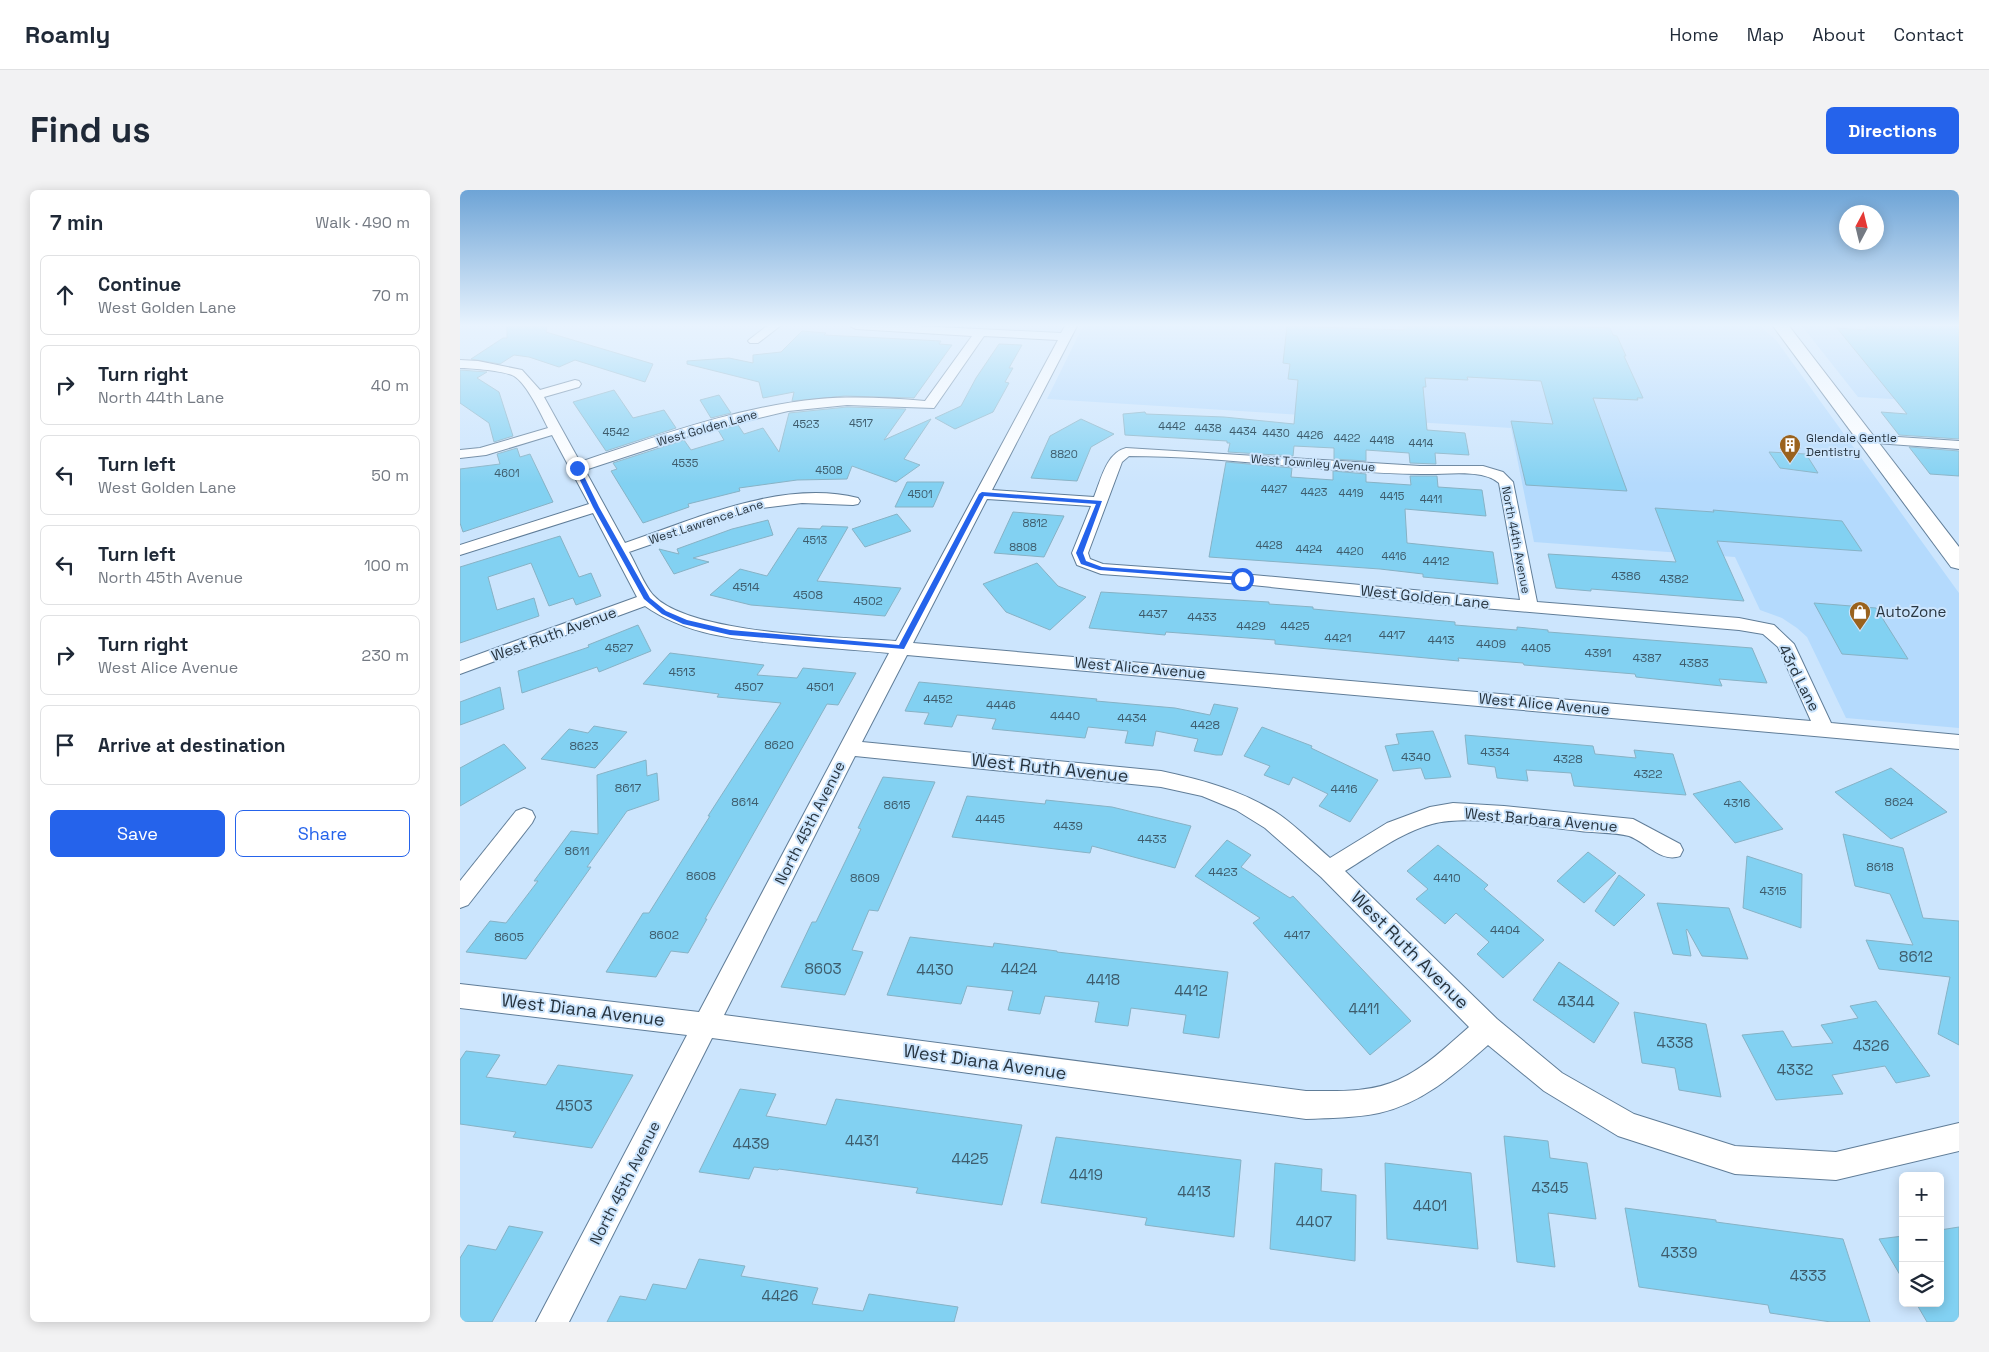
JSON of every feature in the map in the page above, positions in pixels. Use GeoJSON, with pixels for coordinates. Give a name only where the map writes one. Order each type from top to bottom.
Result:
{"type":"FeatureCollection","features":[{"type":"Feature","properties":{"kind":"main road"},"geometry":{"type":"LineString","coordinates":[[1820,379],[1959,562]]}},
{"type":"Feature","properties":{"kind":"street","name":"West Alice Avenue"},"geometry":{"type":"LineString","coordinates":[[523,379],[537,395],[647,599],[664,612],[685,622],[730,632],[1959,742]]}},
{"type":"Feature","properties":{"kind":"street","name":"West Golden Lane"},"geometry":{"type":"LineString","coordinates":[[577,468],[704,426],[767,412],[819,403],[864,401],[929,405],[948,379]]}},
{"type":"Feature","properties":{"kind":"street","name":"North 45th Avenue"},"geometry":{"type":"LineString","coordinates":[[552,1322],[901,648],[1043,379]]}},
{"type":"Feature","properties":{"kind":"street"},"geometry":{"type":"LineString","coordinates":[[537,395],[575,384]]}},
{"type":"Feature","properties":{"kind":"street"},"geometry":{"type":"LineString","coordinates":[[460,454],[481,452],[555,430]]}},
{"type":"Feature","properties":{"kind":"street"},"geometry":{"type":"LineString","coordinates":[[1866,440],[1959,445]]}},
{"type":"Feature","properties":{"kind":"street","name":"West Townley Avenue"},"geometry":{"type":"LineString","coordinates":[[1100,502],[1116,460],[1126,452],[1420,470],[1483,470],[1498,475]]}},
{"type":"Feature","properties":{"kind":"street","name":"North 44th Avenue"},"geometry":{"type":"LineString","coordinates":[[1498,475],[1506,482],[1530,607]]}},
{"type":"Feature","properties":{"kind":"street"},"geometry":{"type":"LineString","coordinates":[[982,494],[1100,502]]}},
{"type":"Feature","properties":{"kind":"street","name":"West Lawrence Lane"},"geometry":{"type":"LineString","coordinates":[[619,550],[750,505],[792,498],[826,498],[853,501]]}},
{"type":"Feature","properties":{"kind":"street","name":"West Golden Lane"},"geometry":{"type":"LineString","coordinates":[[1100,502],[1080,553],[1083,562],[1101,569],[1242,579],[1436,600],[1739,624],[1768,629]]}},
{"type":"Feature","properties":{"kind":"street"},"geometry":{"type":"LineString","coordinates":[[460,550],[596,507]]}},
{"type":"Feature","properties":{"kind":"street","name":"West Ruth Avenue"},"geometry":{"type":"LineString","coordinates":[[460,668],[647,599]]}},
{"type":"Feature","properties":{"kind":"street","name":"43rd Lane"},"geometry":{"type":"LineString","coordinates":[[1768,629],[1785,644],[1825,730]]}},
{"type":"Feature","properties":{"kind":"street","name":"West Ruth Avenue"},"geometry":{"type":"LineString","coordinates":[[849,748],[1161,779],[1205,789],[1243,804],[1273,822],[1329,870],[1488,1028],[1553,1082],[1628,1126],[1735,1160],[1836,1166],[1959,1137]]}},
{"type":"Feature","properties":{"kind":"street","name":"West Barbara Avenue"},"geometry":{"type":"LineString","coordinates":[[1329,870],[1395,829],[1430,816],[1453,812],[1504,815],[1633,828],[1672,850]]}},
{"type":"Feature","properties":{"kind":"street"},"geometry":{"type":"LineString","coordinates":[[460,898],[524,817]]}},
{"type":"Feature","properties":{"kind":"street","name":"West Diana Avenue"},"geometry":{"type":"LineString","coordinates":[[460,996],[706,1025],[1306,1105],[1357,1103],[1401,1093],[1435,1073],[1488,1028]]}},
{"type":"Feature","properties":{"kind":"shaded area"},"geometry":{"type":"Polygon","coordinates":[[[1057,379],[1804,379],[1959,593],[1959,728],[1846,718],[1807,637],[1782,618],[1760,610],[1735,557],[1534,542],[1511,428],[1047,399],[1057,379]]]}},
{"type":"Feature","properties":{"kind":"shaded area"},"geometry":{"type":"Polygon","coordinates":[[[1844,379],[1936,379],[1959,403],[1858,397],[1844,379]]]}},
{"type":"Feature","properties":{"kind":"building"},"geometry":{"type":"Polygon","coordinates":[[[460,379],[478,379],[499,392],[513,436],[494,442],[489,423],[460,403],[460,379]]]}},
{"type":"Feature","properties":{"kind":"building"},"geometry":{"type":"Polygon","coordinates":[[[635,379],[646,379],[645,382],[635,379]]]}},
{"type":"Feature","properties":{"kind":"building"},"geometry":{"type":"Polygon","coordinates":[[[746,379],[928,379],[914,398],[845,396],[792,401],[794,392],[763,398],[759,382],[746,379]]]}},
{"type":"Feature","properties":{"kind":"building"},"geometry":{"type":"Polygon","coordinates":[[[976,379],[1007,379],[1005,382],[1009,383],[993,412],[955,429],[935,418],[961,406],[976,379]]]}},
{"type":"Feature","properties":{"kind":"building"},"geometry":{"type":"Polygon","coordinates":[[[1288,379],[1425,379],[1426,387],[1423,387],[1427,430],[1465,433],[1469,455],[1435,453],[1436,464],[1410,463],[1409,453],[1366,450],[1366,461],[1334,459],[1334,448],[1294,446],[1293,456],[1228,452],[1230,443],[1227,443],[1227,441],[1125,435],[1123,414],[1145,412],[1146,414],[1224,417],[1294,424],[1298,380],[1288,379]]]}},
{"type":"Feature","properties":{"kind":"building"},"geometry":{"type":"Polygon","coordinates":[[[1501,379],[1634,379],[1643,398],[1637,398],[1638,400],[1593,398],[1627,491],[1526,485],[1511,421],[1553,424],[1541,381],[1501,379]]]}},
{"type":"Feature","properties":{"kind":"building"},"geometry":{"type":"Polygon","coordinates":[[[1878,379],[1959,379],[1959,439],[1899,435],[1881,412],[1907,414],[1878,379]]]}},
{"type":"Feature","properties":{"kind":"building"},"geometry":{"type":"Polygon","coordinates":[[[614,390],[633,418],[664,410],[676,428],[606,451],[573,402],[614,390]]]}},
{"type":"Feature","properties":{"kind":"building"},"geometry":{"type":"Polygon","coordinates":[[[719,395],[731,413],[711,418],[700,400],[719,395]]]}},
{"type":"Feature","properties":{"kind":"building"},"geometry":{"type":"Polygon","coordinates":[[[847,407],[906,409],[884,440],[931,419],[904,459],[920,465],[896,482],[852,466],[847,479],[797,480],[739,488],[740,491],[688,504],[689,507],[643,523],[611,471],[617,469],[613,463],[684,440],[691,450],[724,440],[718,430],[738,425],[744,434],[763,428],[779,452],[789,413],[847,407]]]}},
{"type":"Feature","properties":{"kind":"building"},"geometry":{"type":"Polygon","coordinates":[[[1081,419],[1114,434],[1091,447],[1077,481],[1031,478],[1050,436],[1081,419]]]}},
{"type":"Feature","properties":{"kind":"building"},"geometry":{"type":"Polygon","coordinates":[[[1909,447],[1959,451],[1959,476],[1930,474],[1909,447]]]}},
{"type":"Feature","properties":{"kind":"building"},"geometry":{"type":"Polygon","coordinates":[[[517,448],[520,457],[530,454],[553,502],[463,532],[460,523],[460,469],[500,464],[497,454],[517,448]]]}},
{"type":"Feature","properties":{"kind":"building","name":"Glendale Gentle Dentistry"},"geometry":{"type":"Polygon","coordinates":[[[1769,452],[1806,454],[1818,473],[1780,468],[1769,452]]]}},
{"type":"Feature","properties":{"kind":"building"},"geometry":{"type":"Polygon","coordinates":[[[1226,462],[1292,468],[1291,477],[1333,480],[1333,471],[1366,474],[1366,482],[1411,485],[1410,476],[1437,476],[1438,487],[1482,490],[1486,516],[1405,509],[1407,543],[1493,552],[1498,584],[1423,577],[1423,574],[1380,569],[1209,557],[1226,462]]]}},
{"type":"Feature","properties":{"kind":"building"},"geometry":{"type":"Polygon","coordinates":[[[907,482],[944,482],[933,507],[895,507],[907,482]]]}},
{"type":"Feature","properties":{"kind":"building"},"geometry":{"type":"Polygon","coordinates":[[[1655,508],[1714,512],[1713,510],[1842,521],[1862,551],[1717,541],[1744,601],[1556,588],[1548,554],[1676,562],[1655,508]]]}},
{"type":"Feature","properties":{"kind":"building"},"geometry":{"type":"Polygon","coordinates":[[[1013,512],[1064,516],[1044,557],[994,553],[1013,512]]]}},
{"type":"Feature","properties":{"kind":"building"},"geometry":{"type":"Polygon","coordinates":[[[897,514],[911,531],[865,547],[852,529],[897,514]]]}},
{"type":"Feature","properties":{"kind":"building"},"geometry":{"type":"Polygon","coordinates":[[[768,520],[773,535],[693,558],[709,562],[674,574],[659,549],[679,554],[677,549],[732,529],[768,520]]]}},
{"type":"Feature","properties":{"kind":"building"},"geometry":{"type":"Polygon","coordinates":[[[822,526],[848,527],[817,581],[901,588],[885,616],[751,605],[710,595],[740,569],[767,576],[798,528],[820,529],[822,526]]]}},
{"type":"Feature","properties":{"kind":"building"},"geometry":{"type":"Polygon","coordinates":[[[560,536],[579,577],[591,573],[601,596],[576,605],[573,598],[549,606],[531,563],[488,577],[497,610],[534,598],[539,616],[460,643],[460,567],[560,536]]]}},
{"type":"Feature","properties":{"kind":"building"},"geometry":{"type":"Polygon","coordinates":[[[1037,563],[1058,586],[1086,597],[1050,630],[1006,612],[983,584],[1037,563]]]}},
{"type":"Feature","properties":{"kind":"building"},"geometry":{"type":"Polygon","coordinates":[[[1101,592],[1269,602],[1269,604],[1313,607],[1313,609],[1455,622],[1455,625],[1517,630],[1517,627],[1548,630],[1548,632],[1752,648],[1767,683],[1719,679],[1722,686],[1636,677],[1635,674],[1524,665],[1523,663],[1458,658],[1459,661],[1275,644],[1275,640],[1166,632],[1165,635],[1089,628],[1101,592]]]}},
{"type":"Feature","properties":{"kind":"building","name":"AutoZone"},"geometry":{"type":"Polygon","coordinates":[[[1814,603],[1876,608],[1908,659],[1842,654],[1814,603]]]}},
{"type":"Feature","properties":{"kind":"building"},"geometry":{"type":"Polygon","coordinates":[[[638,625],[651,651],[599,672],[597,667],[522,693],[518,671],[589,647],[588,645],[638,625]]]}},
{"type":"Feature","properties":{"kind":"building"},"geometry":{"type":"Polygon","coordinates":[[[670,653],[764,665],[757,675],[797,678],[803,668],[856,673],[838,705],[827,704],[705,919],[707,919],[688,953],[671,951],[656,977],[606,972],[643,913],[649,913],[710,816],[708,816],[781,703],[717,697],[719,694],[643,684],[670,653]]]}},
{"type":"Feature","properties":{"kind":"building"},"geometry":{"type":"Polygon","coordinates":[[[919,682],[1097,699],[1096,701],[1175,708],[1210,715],[1214,704],[1238,708],[1222,755],[1216,755],[1194,751],[1198,739],[1156,731],[1153,746],[1125,743],[1128,731],[1088,727],[1085,738],[992,729],[996,719],[957,715],[952,727],[924,724],[929,713],[905,711],[919,682]]]}},
{"type":"Feature","properties":{"kind":"building"},"geometry":{"type":"Polygon","coordinates":[[[500,687],[504,709],[460,725],[460,702],[500,687]]]}},
{"type":"Feature","properties":{"kind":"building"},"geometry":{"type":"Polygon","coordinates":[[[594,726],[627,732],[595,768],[541,759],[569,729],[588,733],[594,726]]]}},
{"type":"Feature","properties":{"kind":"building"},"geometry":{"type":"Polygon","coordinates":[[[1262,727],[1312,746],[1311,748],[1378,780],[1350,822],[1319,806],[1328,794],[1293,777],[1289,785],[1264,775],[1270,766],[1244,756],[1262,727]]]}},
{"type":"Feature","properties":{"kind":"building"},"geometry":{"type":"Polygon","coordinates":[[[1433,731],[1451,777],[1425,779],[1421,768],[1393,771],[1385,746],[1399,744],[1396,734],[1433,731]]]}},
{"type":"Feature","properties":{"kind":"building"},"geometry":{"type":"Polygon","coordinates":[[[1465,735],[1593,746],[1595,754],[1636,758],[1634,750],[1673,754],[1686,795],[1574,786],[1571,773],[1526,770],[1528,781],[1497,778],[1495,767],[1468,764],[1465,735]]]}},
{"type":"Feature","properties":{"kind":"building"},"geometry":{"type":"Polygon","coordinates":[[[504,744],[526,768],[460,806],[460,768],[504,744]]]}},
{"type":"Feature","properties":{"kind":"building"},"geometry":{"type":"Polygon","coordinates":[[[646,760],[647,776],[657,773],[659,800],[627,811],[587,867],[591,867],[526,959],[466,952],[490,921],[506,923],[538,881],[534,881],[571,831],[598,834],[597,775],[646,760]]]}},
{"type":"Feature","properties":{"kind":"building"},"geometry":{"type":"Polygon","coordinates":[[[1891,768],[1947,812],[1891,839],[1835,792],[1891,768]]]}},
{"type":"Feature","properties":{"kind":"building"},"geometry":{"type":"Polygon","coordinates":[[[883,777],[935,782],[878,911],[869,910],[852,950],[863,952],[845,995],[781,987],[812,922],[816,922],[861,829],[858,828],[883,777]]]}},
{"type":"Feature","properties":{"kind":"building"},"geometry":{"type":"Polygon","coordinates":[[[1740,781],[1783,829],[1735,843],[1693,794],[1740,781]]]}},
{"type":"Feature","properties":{"kind":"building"},"geometry":{"type":"Polygon","coordinates":[[[967,796],[1045,804],[1046,800],[1112,807],[1191,826],[1175,868],[1092,846],[1090,853],[952,837],[967,796]]]}},
{"type":"Feature","properties":{"kind":"building"},"geometry":{"type":"Polygon","coordinates":[[[1843,834],[1903,848],[1923,918],[1959,921],[1959,1045],[1938,1034],[1950,977],[1879,969],[1866,940],[1913,945],[1890,894],[1855,886],[1843,834]]]}},
{"type":"Feature","properties":{"kind":"building"},"geometry":{"type":"Polygon","coordinates":[[[1227,840],[1251,855],[1241,867],[1290,898],[1293,896],[1411,1021],[1370,1055],[1253,923],[1260,918],[1195,876],[1227,840]]]}},
{"type":"Feature","properties":{"kind":"building"},"geometry":{"type":"Polygon","coordinates":[[[1438,845],[1488,885],[1484,889],[1544,940],[1503,978],[1477,954],[1489,942],[1456,913],[1445,924],[1416,899],[1428,889],[1407,871],[1438,845]]]}},
{"type":"Feature","properties":{"kind":"building"},"geometry":{"type":"Polygon","coordinates":[[[1588,852],[1616,873],[1584,903],[1557,881],[1588,852]]]}},
{"type":"Feature","properties":{"kind":"building"},"geometry":{"type":"Polygon","coordinates":[[[1747,856],[1802,874],[1801,928],[1743,908],[1747,856]]]}},
{"type":"Feature","properties":{"kind":"building"},"geometry":{"type":"Polygon","coordinates":[[[1619,875],[1645,895],[1614,926],[1595,911],[1619,875]]]}},
{"type":"Feature","properties":{"kind":"building"},"geometry":{"type":"Polygon","coordinates":[[[1657,903],[1729,908],[1748,959],[1702,956],[1687,929],[1691,956],[1673,954],[1657,903]]]}},
{"type":"Feature","properties":{"kind":"building"},"geometry":{"type":"Polygon","coordinates":[[[910,937],[993,947],[994,943],[1228,972],[1219,1038],[1183,1033],[1186,1015],[1131,1008],[1128,1026],[1095,1022],[1099,1002],[1045,996],[1040,1014],[1008,1010],[1013,991],[967,986],[961,1004],[887,995],[910,937]]]}},
{"type":"Feature","properties":{"kind":"building"},"geometry":{"type":"Polygon","coordinates":[[[1559,962],[1619,1003],[1594,1043],[1533,1000],[1559,962]]]}},
{"type":"Feature","properties":{"kind":"building"},"geometry":{"type":"Polygon","coordinates":[[[1876,1001],[1930,1076],[1896,1083],[1885,1066],[1832,1075],[1843,1094],[1776,1100],[1742,1035],[1783,1031],[1792,1047],[1833,1043],[1821,1025],[1858,1018],[1850,1006],[1876,1001]]]}},
{"type":"Feature","properties":{"kind":"building"},"geometry":{"type":"Polygon","coordinates":[[[1634,1012],[1706,1024],[1721,1097],[1679,1090],[1675,1068],[1642,1063],[1634,1012]]]}},
{"type":"Feature","properties":{"kind":"building"},"geometry":{"type":"Polygon","coordinates":[[[466,1051],[500,1055],[486,1077],[546,1085],[558,1065],[633,1075],[592,1148],[513,1137],[516,1132],[460,1124],[460,1060],[466,1051]]]}},
{"type":"Feature","properties":{"kind":"building"},"geometry":{"type":"Polygon","coordinates":[[[740,1089],[776,1094],[766,1116],[826,1125],[836,1099],[1022,1125],[1002,1205],[916,1193],[918,1188],[779,1169],[754,1167],[749,1179],[699,1172],[740,1089]]]}},
{"type":"Feature","properties":{"kind":"building"},"geometry":{"type":"Polygon","coordinates":[[[1504,1136],[1548,1141],[1550,1158],[1587,1163],[1596,1219],[1548,1213],[1555,1267],[1517,1262],[1504,1136]]]}},
{"type":"Feature","properties":{"kind":"building"},"geometry":{"type":"Polygon","coordinates":[[[1056,1137],[1241,1160],[1234,1237],[1145,1225],[1147,1218],[1041,1203],[1056,1137]]]}},
{"type":"Feature","properties":{"kind":"building"},"geometry":{"type":"Polygon","coordinates":[[[1275,1163],[1322,1169],[1321,1191],[1356,1195],[1355,1261],[1270,1249],[1275,1163]]]}},
{"type":"Feature","properties":{"kind":"building"},"geometry":{"type":"Polygon","coordinates":[[[1385,1163],[1471,1173],[1478,1249],[1387,1239],[1385,1163]]]}},
{"type":"Feature","properties":{"kind":"building"},"geometry":{"type":"Polygon","coordinates":[[[1625,1208],[1843,1239],[1870,1322],[1831,1322],[1770,1313],[1768,1305],[1639,1287],[1625,1208]]]}},
{"type":"Feature","properties":{"kind":"building"},"geometry":{"type":"Polygon","coordinates":[[[509,1226],[543,1232],[492,1322],[460,1322],[460,1258],[468,1245],[496,1250],[509,1226]]]}},
{"type":"Feature","properties":{"kind":"building"},"geometry":{"type":"Polygon","coordinates":[[[1959,1227],[1959,1322],[1927,1322],[1918,1307],[1944,1307],[1944,1229],[1959,1227]]]}},
{"type":"Feature","properties":{"kind":"building"},"geometry":{"type":"Polygon","coordinates":[[[1899,1236],[1899,1273],[1879,1239],[1899,1236]]]}},
{"type":"Feature","properties":{"kind":"building"},"geometry":{"type":"Polygon","coordinates":[[[699,1259],[745,1266],[741,1276],[818,1288],[812,1304],[863,1311],[869,1294],[958,1307],[954,1322],[607,1322],[620,1296],[646,1300],[653,1284],[686,1289],[699,1259]]]}},
{"type":"Feature","properties":{"kind":"place","name":"Glendale Gentle Dentistry"},"geometry":{"type":"Point","coordinates":[1790,464]}},
{"type":"Feature","properties":{"kind":"place","name":"AutoZone"},"geometry":{"type":"Point","coordinates":[1860,631]}},
{"type":"Feature","properties":{"kind":"route"},"geometry":{"type":"LineString","coordinates":[[577,468],[596,507],[647,599],[664,612],[685,622],[706,628],[760,636],[901,648],[982,494],[1100,502],[1080,553],[1083,562],[1101,569],[1242,579]]}}]}
